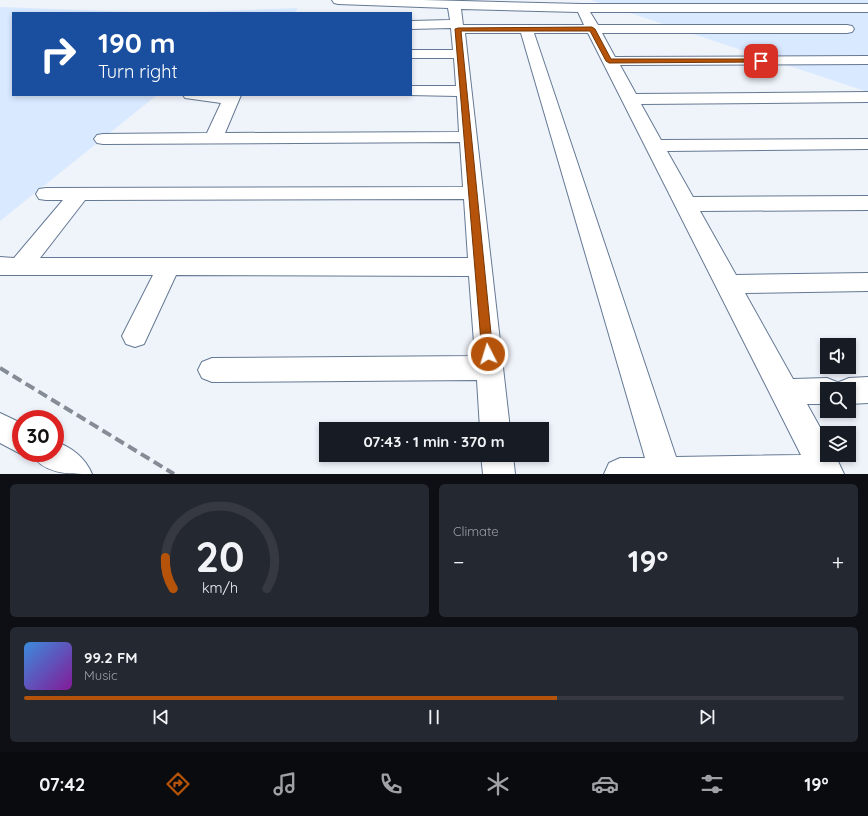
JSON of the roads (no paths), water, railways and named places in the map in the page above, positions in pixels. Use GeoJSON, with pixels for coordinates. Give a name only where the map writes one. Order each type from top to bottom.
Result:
{"type":"FeatureCollection","features":[{"type":"Feature","properties":{"kind":"street"},"geometry":{"type":"LineString","coordinates":[[338,0],[409,12]]}},
{"type":"Feature","properties":{"kind":"street"},"geometry":{"type":"LineString","coordinates":[[582,8],[827,472],[620,474]]}},
{"type":"Feature","properties":{"kind":"street"},"geometry":{"type":"LineString","coordinates":[[412,25],[582,8],[862,8],[868,15]]}},
{"type":"Feature","properties":{"kind":"street"},"geometry":{"type":"LineString","coordinates":[[412,12],[526,29],[847,29]]}},
{"type":"Feature","properties":{"kind":"street"},"geometry":{"type":"LineString","coordinates":[[457,20],[494,422]]}},
{"type":"Feature","properties":{"kind":"street"},"geometry":{"type":"LineString","coordinates":[[526,29],[666,474]]}},
{"type":"Feature","properties":{"kind":"street"},"geometry":{"type":"LineString","coordinates":[[813,29],[852,60]]}},
{"type":"Feature","properties":{"kind":"street"},"geometry":{"type":"LineString","coordinates":[[412,54],[461,54]]}},
{"type":"Feature","properties":{"kind":"street"},"geometry":{"type":"LineString","coordinates":[[609,61],[868,60]]}},
{"type":"Feature","properties":{"kind":"street"},"geometry":{"type":"LineString","coordinates":[[412,91],[464,91]]}},
{"type":"Feature","properties":{"kind":"street"},"geometry":{"type":"LineString","coordinates":[[212,96],[232,97],[213,139]]}},
{"type":"Feature","properties":{"kind":"street"},"geometry":{"type":"LineString","coordinates":[[630,99],[868,97]]}},
{"type":"Feature","properties":{"kind":"street"},"geometry":{"type":"LineString","coordinates":[[103,139],[468,138]]}},
{"type":"Feature","properties":{"kind":"street"},"geometry":{"type":"LineString","coordinates":[[654,146],[868,144]]}},
{"type":"Feature","properties":{"kind":"street"},"geometry":{"type":"LineString","coordinates":[[46,194],[473,193]]}},
{"type":"Feature","properties":{"kind":"street"},"geometry":{"type":"LineString","coordinates":[[10,266],[79,194]]}},
{"type":"Feature","properties":{"kind":"street"},"geometry":{"type":"LineString","coordinates":[[685,204],[868,203]]}},
{"type":"Feature","properties":{"kind":"street"},"geometry":{"type":"LineString","coordinates":[[10,266],[480,267]]}},
{"type":"Feature","properties":{"kind":"street"},"geometry":{"type":"LineString","coordinates":[[135,336],[170,266]]}},
{"type":"Feature","properties":{"kind":"street"},"geometry":{"type":"LineString","coordinates":[[728,284],[868,282]]}},
{"type":"Feature","properties":{"kind":"street"},"geometry":{"type":"LineString","coordinates":[[212,370],[489,368]]}},
{"type":"Feature","properties":{"kind":"street"},"geometry":{"type":"LineString","coordinates":[[856,391],[868,390]]}},
{"type":"Feature","properties":{"kind":"street"},"geometry":{"type":"LineString","coordinates":[[785,392],[820,391]]}},
{"type":"Feature","properties":{"kind":"street"},"geometry":{"type":"LineString","coordinates":[[0,427],[12,433]]}},
{"type":"Feature","properties":{"kind":"street"},"geometry":{"type":"LineString","coordinates":[[62,462],[76,474]]}},
{"type":"Feature","properties":{"kind":"street"},"geometry":{"type":"LineString","coordinates":[[498,462],[499,474]]}},
{"type":"Feature","properties":{"kind":"railway"},"geometry":{"type":"LineString","coordinates":[[0,368],[174,474]]}}]}
